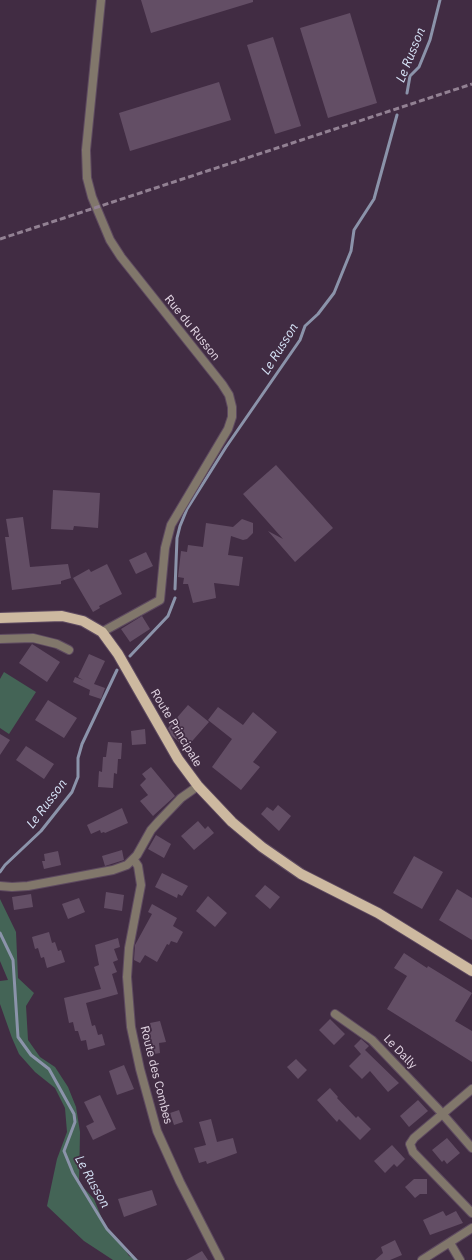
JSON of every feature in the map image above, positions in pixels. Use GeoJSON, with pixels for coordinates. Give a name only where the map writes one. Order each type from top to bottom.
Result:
{"type":"FeatureCollection","features":[{"type":"Feature","properties":{"kind":"main road","name":"Route Principale"},"geometry":{"type":"LineString","coordinates":[[0,618],[62,616],[83,621],[102,632],[118,654],[178,759],[198,786],[232,822],[262,847],[302,874],[378,913],[472,971]]}},
{"type":"Feature","properties":{"kind":"street","name":"Rue du Russon"},"geometry":{"type":"LineString","coordinates":[[101,0],[86,150],[87,178],[92,196],[110,240],[117,251],[222,384],[229,395],[232,407],[232,417],[228,428],[171,525],[165,548],[160,600],[102,632]]}},
{"type":"Feature","properties":{"kind":"street"},"geometry":{"type":"LineString","coordinates":[[0,639],[33,638],[57,644],[69,650]]}},
{"type":"Feature","properties":{"kind":"street"},"geometry":{"type":"LineString","coordinates":[[1,886],[28,886],[113,870],[127,865],[134,860],[159,821],[181,798],[198,786]]}},
{"type":"Feature","properties":{"kind":"street","name":"Route des Combes"},"geometry":{"type":"LineString","coordinates":[[134,860],[139,870],[141,885],[129,948],[127,977],[131,1028],[140,1069],[157,1131],[180,1182],[220,1260]]}},
{"type":"Feature","properties":{"kind":"street","name":"Le Dally"},"geometry":{"type":"LineString","coordinates":[[335,1014],[372,1040],[472,1148]]}},
{"type":"Feature","properties":{"kind":"street"},"geometry":{"type":"LineString","coordinates":[[472,1089],[411,1142],[411,1148],[472,1213]]}},
{"type":"Feature","properties":{"kind":"street"},"geometry":{"type":"LineString","coordinates":[[422,1260],[472,1228]]}},
{"type":"Feature","properties":{"kind":"street"},"geometry":{"type":"LineString","coordinates":[[450,1243],[460,1260]]}},
{"type":"Feature","properties":{"kind":"green space"},"geometry":{"type":"Polygon","coordinates":[[[4,672],[36,692],[9,734],[0,728],[0,679],[4,672]]]}},
{"type":"Feature","properties":{"kind":"green space"},"geometry":{"type":"Polygon","coordinates":[[[0,899],[16,932],[18,978],[34,993],[26,1006],[28,1040],[40,1057],[55,1067],[68,1087],[76,1107],[80,1132],[79,1183],[94,1199],[105,1226],[122,1245],[129,1256],[139,1260],[113,1260],[84,1241],[47,1206],[57,1159],[67,1132],[65,1108],[55,1088],[35,1072],[19,1054],[0,1004],[0,981],[8,980],[0,961],[0,899]]]}},
{"type":"Feature","properties":{"kind":"building"},"geometry":{"type":"Polygon","coordinates":[[[141,0],[253,0],[253,2],[151,33],[141,0]]]}},
{"type":"Feature","properties":{"kind":"building"},"geometry":{"type":"Polygon","coordinates":[[[350,13],[377,103],[328,118],[300,28],[350,13]]]}},
{"type":"Feature","properties":{"kind":"building"},"geometry":{"type":"Polygon","coordinates":[[[273,37],[301,126],[275,134],[247,45],[273,37]]]}},
{"type":"Feature","properties":{"kind":"building"},"geometry":{"type":"Polygon","coordinates":[[[219,82],[231,120],[130,151],[119,113],[219,82]]]}},
{"type":"Feature","properties":{"kind":"building"},"geometry":{"type":"Polygon","coordinates":[[[276,465],[333,528],[295,562],[268,531],[283,539],[243,494],[276,465]]]}},
{"type":"Feature","properties":{"kind":"building"},"geometry":{"type":"Polygon","coordinates":[[[53,490],[100,493],[98,528],[74,526],[73,530],[51,529],[53,490]]]}},
{"type":"Feature","properties":{"kind":"building"},"geometry":{"type":"Polygon","coordinates":[[[23,517],[30,567],[68,564],[71,578],[61,581],[61,584],[12,590],[5,537],[9,537],[6,519],[23,517]]]}},
{"type":"Feature","properties":{"kind":"building"},"geometry":{"type":"Polygon","coordinates":[[[242,519],[253,523],[253,533],[247,539],[243,540],[231,536],[228,555],[243,557],[239,586],[214,583],[216,598],[193,603],[188,584],[183,584],[184,578],[178,577],[181,551],[187,552],[188,545],[203,547],[206,523],[233,527],[242,519]]]}},
{"type":"Feature","properties":{"kind":"building"},"geometry":{"type":"Polygon","coordinates":[[[146,552],[153,566],[136,574],[129,560],[146,552]]]}},
{"type":"Feature","properties":{"kind":"building"},"geometry":{"type":"Polygon","coordinates":[[[107,564],[122,594],[99,606],[100,608],[93,612],[73,578],[89,569],[91,572],[107,564]]]}},
{"type":"Feature","properties":{"kind":"building"},"geometry":{"type":"Polygon","coordinates":[[[142,616],[150,629],[130,642],[121,629],[142,616]]]}},
{"type":"Feature","properties":{"kind":"building"},"geometry":{"type":"Polygon","coordinates":[[[32,644],[60,662],[47,682],[19,663],[32,644]]]}},
{"type":"Feature","properties":{"kind":"building"},"geometry":{"type":"Polygon","coordinates":[[[89,654],[105,661],[94,684],[105,688],[101,699],[89,695],[90,690],[73,682],[75,677],[83,680],[78,677],[89,654]]]}},
{"type":"Feature","properties":{"kind":"building"},"geometry":{"type":"Polygon","coordinates":[[[48,700],[77,718],[64,738],[35,720],[48,700]]]}},
{"type":"Feature","properties":{"kind":"building"},"geometry":{"type":"Polygon","coordinates":[[[188,705],[209,722],[186,748],[172,736],[168,728],[188,705]]]}},
{"type":"Feature","properties":{"kind":"building"},"geometry":{"type":"Polygon","coordinates":[[[218,707],[243,725],[253,712],[277,732],[253,762],[260,767],[241,790],[212,767],[232,739],[208,720],[218,707]]]}},
{"type":"Feature","properties":{"kind":"building"},"geometry":{"type":"Polygon","coordinates":[[[145,729],[146,744],[132,745],[131,731],[145,729]]]}},
{"type":"Feature","properties":{"kind":"building"},"geometry":{"type":"Polygon","coordinates":[[[0,734],[10,740],[0,755],[0,734]]]}},
{"type":"Feature","properties":{"kind":"building"},"geometry":{"type":"Polygon","coordinates":[[[108,742],[122,743],[121,759],[118,759],[117,774],[114,773],[113,788],[98,787],[99,771],[102,772],[103,757],[106,757],[108,742]]]}},
{"type":"Feature","properties":{"kind":"building"},"geometry":{"type":"Polygon","coordinates":[[[26,746],[54,764],[44,779],[16,760],[26,746]]]}},
{"type":"Feature","properties":{"kind":"building"},"geometry":{"type":"Polygon","coordinates":[[[151,767],[175,796],[153,816],[140,801],[148,795],[140,785],[146,779],[142,774],[151,767]]]}},
{"type":"Feature","properties":{"kind":"building"},"geometry":{"type":"Polygon","coordinates":[[[278,805],[291,816],[279,831],[261,814],[267,807],[273,811],[278,805]]]}},
{"type":"Feature","properties":{"kind":"building"},"geometry":{"type":"Polygon","coordinates":[[[122,808],[128,823],[105,833],[101,833],[100,830],[91,834],[87,825],[122,808]]]}},
{"type":"Feature","properties":{"kind":"building"},"geometry":{"type":"Polygon","coordinates":[[[198,821],[205,829],[208,826],[214,833],[194,850],[181,836],[198,821]]]}},
{"type":"Feature","properties":{"kind":"building"},"geometry":{"type":"Polygon","coordinates":[[[156,835],[171,844],[164,858],[148,849],[156,835]]]}},
{"type":"Feature","properties":{"kind":"building"},"geometry":{"type":"Polygon","coordinates":[[[122,850],[124,860],[105,866],[102,856],[122,850]]]}},
{"type":"Feature","properties":{"kind":"building"},"geometry":{"type":"Polygon","coordinates":[[[58,851],[61,865],[44,869],[42,861],[45,861],[44,854],[58,851]]]}},
{"type":"Feature","properties":{"kind":"building"},"geometry":{"type":"Polygon","coordinates":[[[414,856],[443,872],[422,909],[393,893],[414,856]]]}},
{"type":"Feature","properties":{"kind":"building"},"geometry":{"type":"Polygon","coordinates":[[[162,873],[188,886],[182,896],[178,894],[177,898],[155,887],[162,873]]]}},
{"type":"Feature","properties":{"kind":"building"},"geometry":{"type":"Polygon","coordinates":[[[265,885],[280,897],[270,909],[255,896],[265,885]]]}},
{"type":"Feature","properties":{"kind":"building"},"geometry":{"type":"Polygon","coordinates":[[[457,889],[472,898],[472,940],[439,920],[457,889]]]}},
{"type":"Feature","properties":{"kind":"building"},"geometry":{"type":"Polygon","coordinates":[[[106,892],[124,895],[122,911],[104,908],[106,892]]]}},
{"type":"Feature","properties":{"kind":"building"},"geometry":{"type":"Polygon","coordinates":[[[31,894],[33,907],[14,910],[12,897],[31,894]]]}},
{"type":"Feature","properties":{"kind":"building"},"geometry":{"type":"Polygon","coordinates":[[[208,896],[227,913],[215,927],[196,911],[208,896]]]}},
{"type":"Feature","properties":{"kind":"building"},"geometry":{"type":"Polygon","coordinates":[[[79,898],[85,912],[68,919],[62,904],[79,898]]]}},
{"type":"Feature","properties":{"kind":"building"},"geometry":{"type":"Polygon","coordinates":[[[152,904],[177,918],[173,926],[183,932],[177,943],[171,941],[169,945],[167,944],[157,962],[145,955],[140,963],[134,960],[135,945],[152,914],[148,912],[152,904]]]}},
{"type":"Feature","properties":{"kind":"building"},"geometry":{"type":"Polygon","coordinates":[[[49,932],[52,943],[55,942],[58,951],[61,950],[65,962],[47,968],[44,957],[41,958],[38,948],[35,949],[32,937],[49,932]]]}},
{"type":"Feature","properties":{"kind":"building"},"geometry":{"type":"Polygon","coordinates":[[[118,938],[120,947],[114,949],[118,960],[113,962],[117,972],[112,974],[118,994],[86,1003],[92,1026],[95,1025],[98,1035],[102,1034],[105,1045],[88,1050],[86,1040],[81,1041],[78,1031],[75,1031],[73,1022],[69,1023],[64,998],[101,989],[94,967],[99,965],[95,945],[118,938]]]}},
{"type":"Feature","properties":{"kind":"building"},"geometry":{"type":"Polygon","coordinates":[[[404,953],[427,968],[428,966],[472,993],[455,1021],[472,1031],[472,1062],[387,1009],[407,976],[394,968],[404,953]]]}},
{"type":"Feature","properties":{"kind":"building"},"geometry":{"type":"Polygon","coordinates":[[[330,1019],[345,1034],[334,1045],[319,1030],[330,1019]]]}},
{"type":"Feature","properties":{"kind":"building"},"geometry":{"type":"Polygon","coordinates":[[[160,1021],[166,1042],[159,1043],[160,1053],[148,1055],[144,1033],[152,1031],[150,1023],[160,1021]]]}},
{"type":"Feature","properties":{"kind":"building"},"geometry":{"type":"Polygon","coordinates":[[[361,1039],[369,1046],[361,1054],[354,1046],[361,1039]]]}},
{"type":"Feature","properties":{"kind":"building"},"geometry":{"type":"Polygon","coordinates":[[[365,1050],[399,1083],[388,1092],[370,1071],[362,1079],[349,1066],[365,1050]]]}},
{"type":"Feature","properties":{"kind":"building"},"geometry":{"type":"Polygon","coordinates":[[[296,1059],[307,1070],[298,1079],[287,1067],[296,1059]]]}},
{"type":"Feature","properties":{"kind":"building"},"geometry":{"type":"Polygon","coordinates":[[[124,1065],[134,1089],[117,1095],[109,1071],[124,1065]]]}},
{"type":"Feature","properties":{"kind":"building"},"geometry":{"type":"Polygon","coordinates":[[[330,1088],[338,1097],[337,1098],[356,1118],[358,1116],[371,1129],[360,1140],[339,1119],[337,1122],[317,1100],[330,1088]]]}},
{"type":"Feature","properties":{"kind":"building"},"geometry":{"type":"Polygon","coordinates":[[[100,1095],[116,1129],[93,1140],[86,1126],[94,1122],[84,1102],[100,1095]]]}},
{"type":"Feature","properties":{"kind":"building"},"geometry":{"type":"Polygon","coordinates":[[[418,1100],[428,1111],[409,1127],[400,1116],[418,1100]]]}},
{"type":"Feature","properties":{"kind":"building"},"geometry":{"type":"Polygon","coordinates":[[[179,1110],[183,1122],[174,1125],[170,1113],[179,1110]]]}},
{"type":"Feature","properties":{"kind":"building"},"geometry":{"type":"Polygon","coordinates":[[[211,1119],[217,1142],[233,1138],[237,1153],[207,1164],[206,1161],[199,1163],[194,1148],[206,1145],[199,1122],[211,1119]]]}},
{"type":"Feature","properties":{"kind":"building"},"geometry":{"type":"Polygon","coordinates":[[[447,1138],[460,1153],[447,1164],[444,1160],[442,1162],[432,1150],[447,1138]]]}},
{"type":"Feature","properties":{"kind":"building"},"geometry":{"type":"Polygon","coordinates":[[[392,1145],[405,1159],[397,1167],[394,1164],[385,1173],[374,1161],[392,1145]]]}},
{"type":"Feature","properties":{"kind":"building"},"geometry":{"type":"Polygon","coordinates":[[[414,1179],[427,1179],[427,1194],[420,1194],[415,1198],[405,1187],[414,1179]]]}},
{"type":"Feature","properties":{"kind":"building"},"geometry":{"type":"Polygon","coordinates":[[[152,1190],[157,1205],[124,1217],[118,1199],[152,1190]]]}},
{"type":"Feature","properties":{"kind":"building"},"geometry":{"type":"Polygon","coordinates":[[[443,1211],[446,1216],[456,1211],[463,1223],[430,1235],[423,1220],[443,1211]]]}},
{"type":"Feature","properties":{"kind":"building"},"geometry":{"type":"Polygon","coordinates":[[[395,1240],[402,1255],[390,1260],[375,1260],[383,1253],[381,1247],[395,1240]]]}},
{"type":"Feature","properties":{"kind":"building"},"geometry":{"type":"Polygon","coordinates":[[[202,1251],[208,1260],[186,1260],[202,1251]]]}},
{"type":"Feature","properties":{"kind":"waterway","name":"Le Russon"},"geometry":{"type":"LineString","coordinates":[[407,93],[410,76],[419,67],[430,40],[440,0]]}},
{"type":"Feature","properties":{"kind":"waterway","name":"Le Russon"},"geometry":{"type":"LineString","coordinates":[[175,589],[177,538],[187,509],[226,447],[300,340],[305,326],[318,314],[334,293],[351,251],[354,230],[374,199],[397,115]]}},
{"type":"Feature","properties":{"kind":"waterway","name":"Le Russon"},"geometry":{"type":"LineString","coordinates":[[130,656],[168,616],[175,598]]}},
{"type":"Feature","properties":{"kind":"waterway","name":"Le Russon"},"geometry":{"type":"LineString","coordinates":[[0,872],[5,865],[41,831],[72,792],[78,777],[78,758],[82,744],[117,670]]}},
{"type":"Feature","properties":{"kind":"waterway","name":"Le Russon"},"geometry":{"type":"LineString","coordinates":[[0,933],[13,960],[18,1037],[31,1055],[49,1069],[74,1114],[75,1122],[64,1151],[73,1173],[107,1229],[136,1260]]}},
{"type":"Feature","properties":{"kind":"railway"},"geometry":{"type":"LineString","coordinates":[[0,239],[472,84]]}}]}
